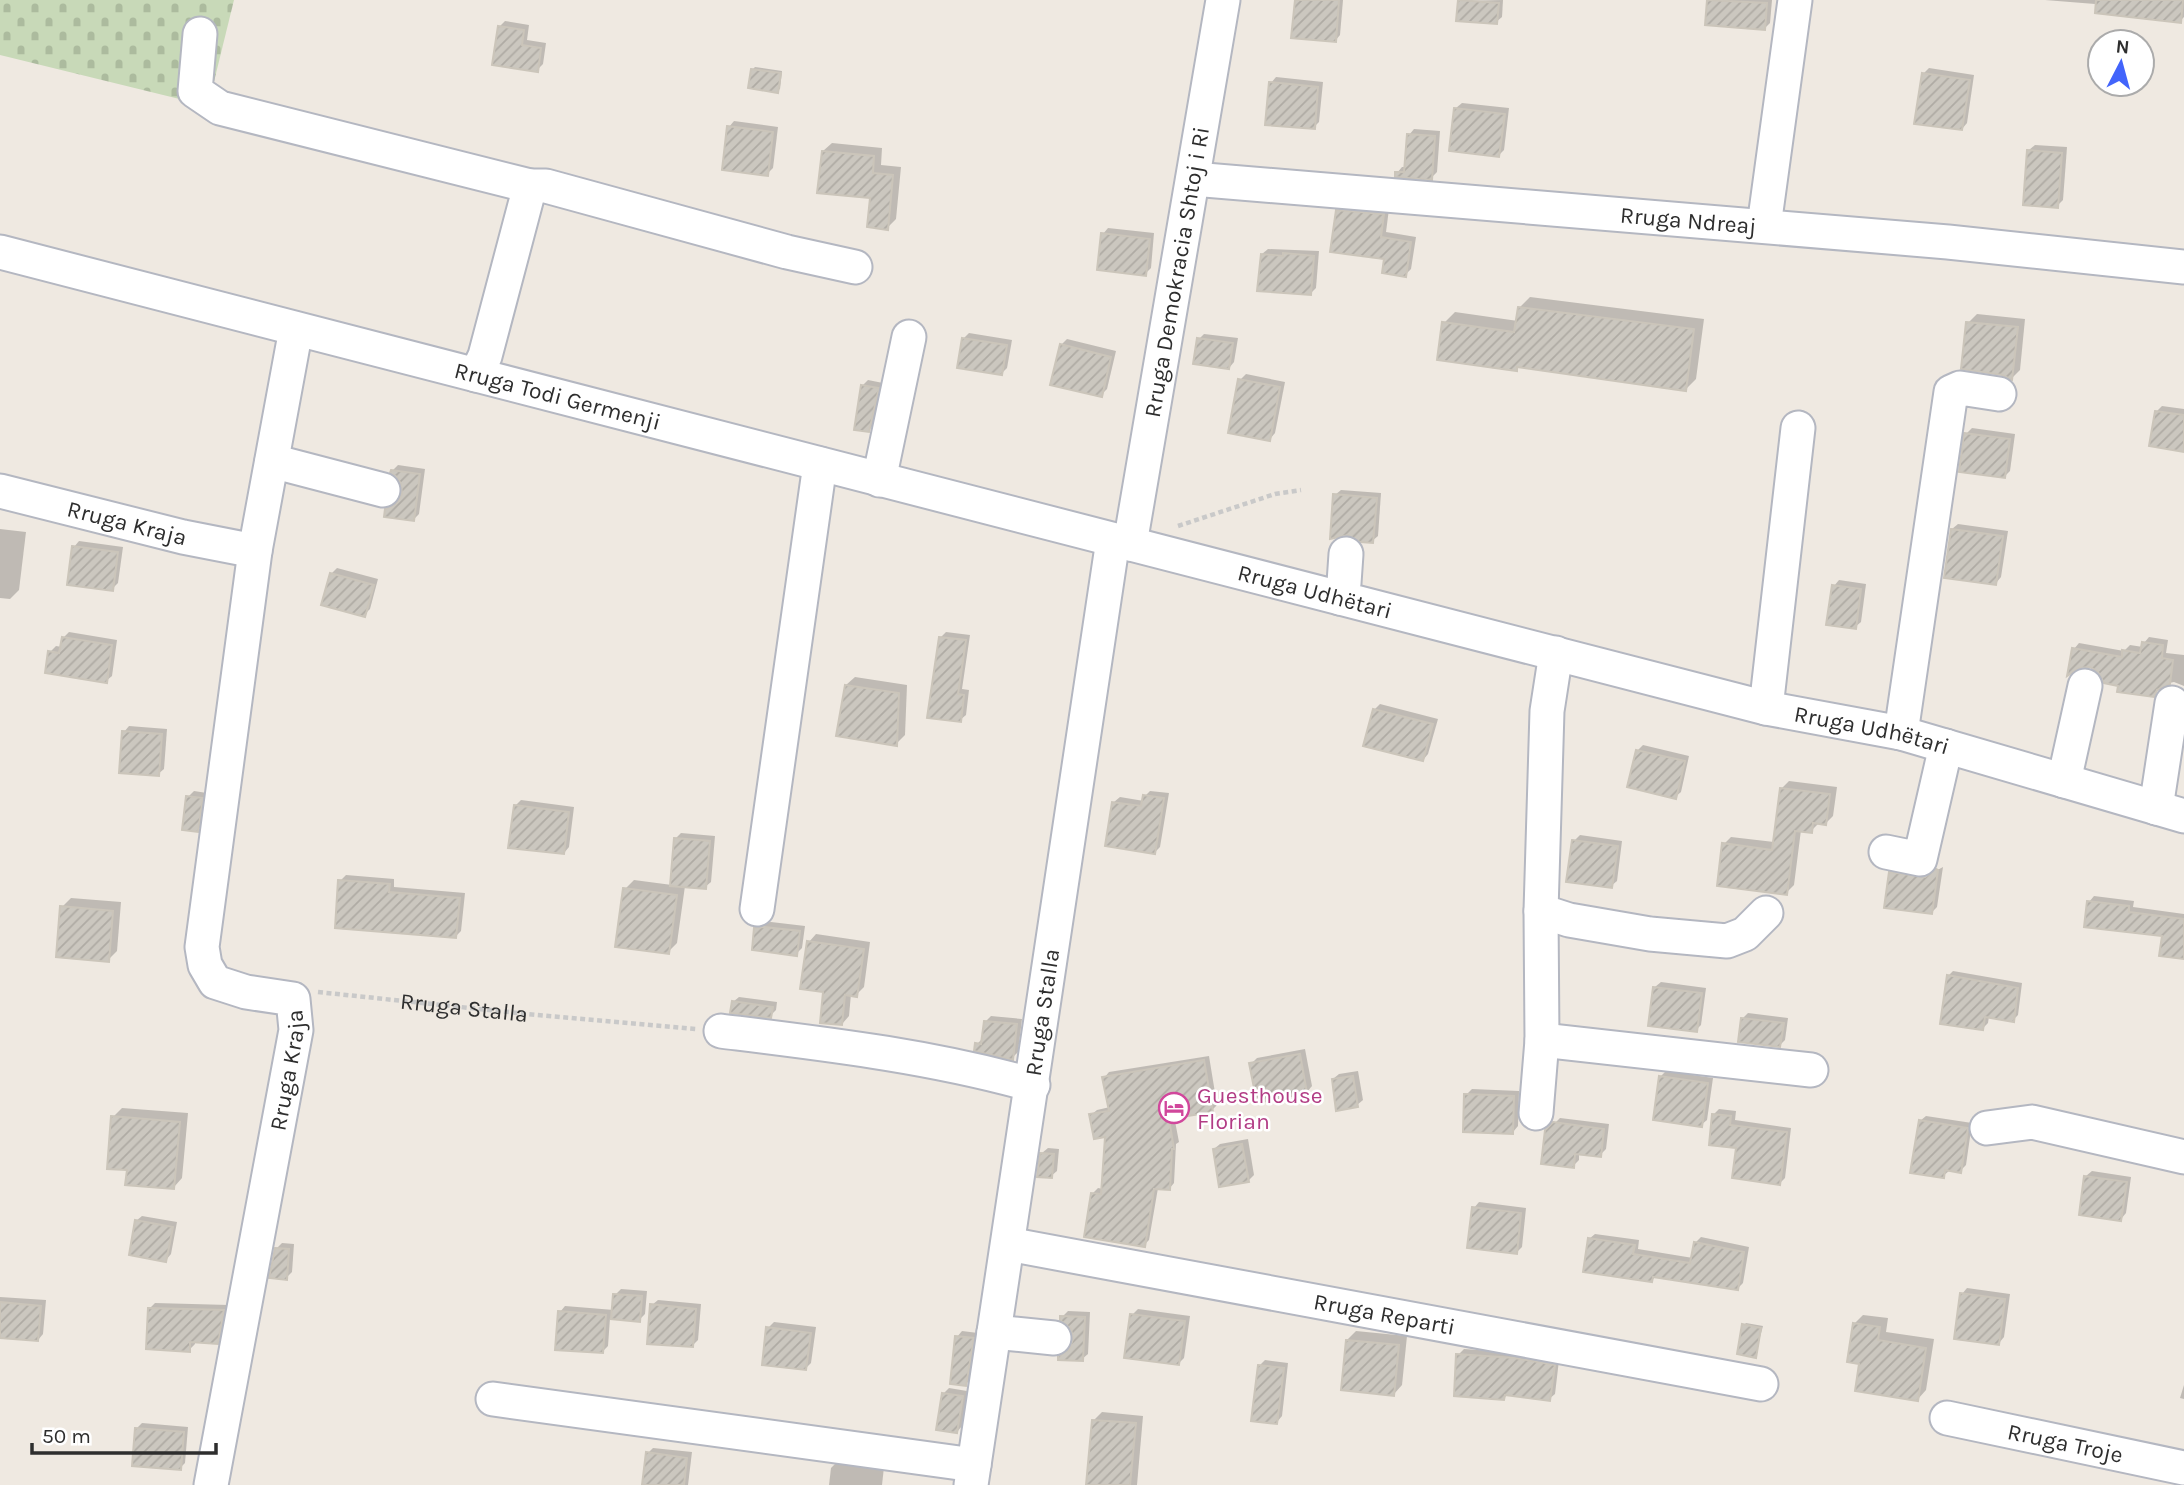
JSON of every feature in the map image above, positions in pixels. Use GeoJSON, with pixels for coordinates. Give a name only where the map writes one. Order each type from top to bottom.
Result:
{"type":"FeatureCollection","features":[{"type":"Feature","properties":{"kind":"street","name":"Rruga Demokracia Shtoj i Ri"},"geometry":{"type":"LineString","coordinates":[[1121,542],[1193,179],[1223,0]]}},
{"type":"Feature","properties":{"kind":"street"},"geometry":{"type":"LineString","coordinates":[[1764,226],[1795,0]]}},
{"type":"Feature","properties":{"kind":"street"},"geometry":{"type":"LineString","coordinates":[[200,34],[195,91],[220,108],[530,186],[546,186],[787,252],[855,267]]}},
{"type":"Feature","properties":{"kind":"street","name":"Rruga Ndreaj"},"geometry":{"type":"LineString","coordinates":[[1193,179],[1948,242],[2184,267]]}},
{"type":"Feature","properties":{"kind":"street"},"geometry":{"type":"LineString","coordinates":[[476,375],[485,356],[530,186]]}},
{"type":"Feature","properties":{"kind":"street","name":"Rruga Todi Germenji"},"geometry":{"type":"LineString","coordinates":[[0,252],[1121,542]]}},
{"type":"Feature","properties":{"kind":"street","name":"Rruga Kraja"},"geometry":{"type":"LineString","coordinates":[[211,1485],[296,1030],[293,999],[246,992],[215,982],[205,965],[202,947],[255,551],[296,329]]}},
{"type":"Feature","properties":{"kind":"street"},"geometry":{"type":"LineString","coordinates":[[879,480],[909,337]]}},
{"type":"Feature","properties":{"kind":"street"},"geometry":{"type":"LineString","coordinates":[[1901,733],[1951,392],[1960,388],[1998,394]]}},
{"type":"Feature","properties":{"kind":"street"},"geometry":{"type":"LineString","coordinates":[[1766,708],[1798,428]]}},
{"type":"Feature","properties":{"kind":"street"},"geometry":{"type":"LineString","coordinates":[[272,461],[383,490]]}},
{"type":"Feature","properties":{"kind":"street"},"geometry":{"type":"LineString","coordinates":[[757,909],[820,464]]}},
{"type":"Feature","properties":{"kind":"street","name":"Rruga Kraja"},"geometry":{"type":"LineString","coordinates":[[0,491],[183,537],[255,551]]}},
{"type":"Feature","properties":{"kind":"street","name":"Rruga Udhëtari"},"geometry":{"type":"LineString","coordinates":[[1121,542],[1766,708],[1901,733],[2170,812]]}},
{"type":"Feature","properties":{"kind":"street","name":"Rruga Stalla"},"geometry":{"type":"LineString","coordinates":[[973,1475],[1121,542]]}},
{"type":"Feature","properties":{"kind":"street"},"geometry":{"type":"LineString","coordinates":[[1339,598],[1344,583],[1346,554]]}},
{"type":"Feature","properties":{"kind":"street"},"geometry":{"type":"LineString","coordinates":[[1536,1114],[1542,1040],[1541,911],[1547,711],[1556,653]]}},
{"type":"Feature","properties":{"kind":"street"},"geometry":{"type":"LineString","coordinates":[[2064,781],[2085,686]]}},
{"type":"Feature","properties":{"kind":"street"},"geometry":{"type":"LineString","coordinates":[[2170,812],[2172,703]]}},
{"type":"Feature","properties":{"kind":"street"},"geometry":{"type":"LineString","coordinates":[[1886,852],[1920,859],[1946,746]]}},
{"type":"Feature","properties":{"kind":"street"},"geometry":{"type":"LineString","coordinates":[[1541,911],[1569,920],[1650,934],[1727,941],[1745,934],[1766,913]]}},
{"type":"Feature","properties":{"kind":"street"},"geometry":{"type":"LineString","coordinates":[[721,1031],[891,1053],[985,1071],[1033,1085]]}},
{"type":"Feature","properties":{"kind":"street"},"geometry":{"type":"LineString","coordinates":[[1542,1040],[1811,1070]]}},
{"type":"Feature","properties":{"kind":"street"},"geometry":{"type":"LineString","coordinates":[[1987,1128],[2032,1122],[2184,1157]]}},
{"type":"Feature","properties":{"kind":"street","name":"Rruga Reparti"},"geometry":{"type":"LineString","coordinates":[[1008,1244],[1761,1384]]}},
{"type":"Feature","properties":{"kind":"street"},"geometry":{"type":"LineString","coordinates":[[994,1332],[1054,1338]]}},
{"type":"Feature","properties":{"kind":"street"},"geometry":{"type":"LineString","coordinates":[[493,1399],[973,1475]]}},
{"type":"Feature","properties":{"kind":"street","name":"Rruga Troje"},"geometry":{"type":"LineString","coordinates":[[1948,1418],[2184,1468]]}},
{"type":"Feature","properties":{"kind":"path"},"geometry":{"type":"LineString","coordinates":[[1174,527],[1275,494],[1301,490]]}},
{"type":"Feature","properties":{"kind":"path","name":"Rruga Stalla"},"geometry":{"type":"LineString","coordinates":[[293,999],[311,991],[721,1031]]}},
{"type":"Feature","properties":{"kind":"green space"},"geometry":{"type":"Polygon","coordinates":[[[0,0],[234,0],[208,106],[0,55],[0,0]]]}},
{"type":"Feature","properties":{"kind":"building"},"geometry":{"type":"Polygon","coordinates":[[[1295,0],[1339,0],[1336,42],[1291,38],[1295,0]]]}},
{"type":"Feature","properties":{"kind":"building"},"geometry":{"type":"Polygon","coordinates":[[[1458,0],[1499,3],[1497,24],[1456,21],[1458,0]]]}},
{"type":"Feature","properties":{"kind":"building"},"geometry":{"type":"Polygon","coordinates":[[[1707,0],[1767,3],[1765,30],[1705,25],[1707,0]]]}},
{"type":"Feature","properties":{"kind":"building"},"geometry":{"type":"Polygon","coordinates":[[[2096,0],[2183,0],[2181,23],[2095,13],[2096,0]]]}},
{"type":"Feature","properties":{"kind":"building"},"geometry":{"type":"Polygon","coordinates":[[[498,26],[524,30],[522,45],[541,48],[538,72],[492,65],[498,26]]]}},
{"type":"Feature","properties":{"kind":"building"},"geometry":{"type":"Polygon","coordinates":[[[751,69],[781,73],[778,93],[748,88],[751,69]]]}},
{"type":"Feature","properties":{"kind":"building"},"geometry":{"type":"Polygon","coordinates":[[[1922,73],[1970,80],[1962,130],[1914,124],[1922,73]]]}},
{"type":"Feature","properties":{"kind":"building"},"geometry":{"type":"Polygon","coordinates":[[[1269,82],[1318,87],[1315,129],[1265,125],[1269,82]]]}},
{"type":"Feature","properties":{"kind":"building"},"geometry":{"type":"Polygon","coordinates":[[[1454,108],[1505,114],[1499,157],[1449,151],[1454,108]]]}},
{"type":"Feature","properties":{"kind":"building"},"geometry":{"type":"Polygon","coordinates":[[[727,126],[773,132],[768,176],[722,170],[727,126]]]}},
{"type":"Feature","properties":{"kind":"building"},"geometry":{"type":"Polygon","coordinates":[[[1407,134],[1435,136],[1432,180],[1395,177],[1395,172],[1404,172],[1407,134]]]}},
{"type":"Feature","properties":{"kind":"building"},"geometry":{"type":"Polygon","coordinates":[[[2027,150],[2062,153],[2058,208],[2023,205],[2027,150]]]}},
{"type":"Feature","properties":{"kind":"building"},"geometry":{"type":"Polygon","coordinates":[[[822,151],[874,156],[873,173],[893,175],[888,230],[867,227],[870,198],[817,193],[822,151]]]}},
{"type":"Feature","properties":{"kind":"building"},"geometry":{"type":"Polygon","coordinates":[[[1336,210],[1384,214],[1381,237],[1411,242],[1406,277],[1382,273],[1384,259],[1330,252],[1336,210]]]}},
{"type":"Feature","properties":{"kind":"building"},"geometry":{"type":"Polygon","coordinates":[[[1101,233],[1150,239],[1146,276],[1097,270],[1101,233]]]}},
{"type":"Feature","properties":{"kind":"building"},"geometry":{"type":"Polygon","coordinates":[[[1283,253],[1314,256],[1311,295],[1257,291],[1261,254],[1283,256],[1283,253]]]}},
{"type":"Feature","properties":{"kind":"building"},"geometry":{"type":"Polygon","coordinates":[[[1518,307],[1694,329],[1686,391],[1517,367],[1517,371],[1437,360],[1442,322],[1514,332],[1518,307]]]}},
{"type":"Feature","properties":{"kind":"building"},"geometry":{"type":"Polygon","coordinates":[[[1966,322],[2018,327],[2012,380],[2002,375],[1961,369],[1966,322]]]}},
{"type":"Feature","properties":{"kind":"building"},"geometry":{"type":"Polygon","coordinates":[[[962,338],[1007,345],[1002,375],[957,368],[962,338]]]}},
{"type":"Feature","properties":{"kind":"building"},"geometry":{"type":"Polygon","coordinates":[[[1197,338],[1233,343],[1229,369],[1193,364],[1197,338]]]}},
{"type":"Feature","properties":{"kind":"building"},"geometry":{"type":"Polygon","coordinates":[[[1060,344],[1111,357],[1102,397],[1050,385],[1060,344]]]}},
{"type":"Feature","properties":{"kind":"building"},"geometry":{"type":"Polygon","coordinates":[[[1238,379],[1280,387],[1270,441],[1228,433],[1238,379]]]}},
{"type":"Feature","properties":{"kind":"building"},"geometry":{"type":"Polygon","coordinates":[[[861,385],[879,388],[869,432],[854,430],[861,385]]]}},
{"type":"Feature","properties":{"kind":"building"},"geometry":{"type":"Polygon","coordinates":[[[2155,411],[2184,415],[2184,452],[2149,446],[2155,411]]]}},
{"type":"Feature","properties":{"kind":"building"},"geometry":{"type":"Polygon","coordinates":[[[1964,433],[2010,439],[2005,478],[1959,472],[1964,433]]]}},
{"type":"Feature","properties":{"kind":"building"},"geometry":{"type":"Polygon","coordinates":[[[391,470],[420,474],[414,521],[384,517],[385,509],[396,504],[402,494],[401,484],[397,477],[390,473],[391,470]]]}},
{"type":"Feature","properties":{"kind":"building"},"geometry":{"type":"Polygon","coordinates":[[[1333,494],[1377,498],[1373,543],[1360,542],[1348,535],[1330,539],[1333,494]]]}},
{"type":"Feature","properties":{"kind":"building"},"geometry":{"type":"Polygon","coordinates":[[[1951,529],[2003,536],[1996,585],[1944,578],[1951,529]]]}},
{"type":"Feature","properties":{"kind":"building"},"geometry":{"type":"Polygon","coordinates":[[[72,546],[118,552],[113,591],[67,585],[72,546]]]}},
{"type":"Feature","properties":{"kind":"building"},"geometry":{"type":"Polygon","coordinates":[[[330,573],[374,585],[365,617],[321,605],[330,573]]]}},
{"type":"Feature","properties":{"kind":"building"},"geometry":{"type":"Polygon","coordinates":[[[1832,585],[1861,589],[1856,629],[1826,625],[1832,585]]]}},
{"type":"Feature","properties":{"kind":"building"},"geometry":{"type":"Polygon","coordinates":[[[62,637],[112,645],[107,683],[45,673],[48,651],[59,653],[62,637]]]}},
{"type":"Feature","properties":{"kind":"building"},"geometry":{"type":"Polygon","coordinates":[[[939,637],[966,640],[958,694],[964,695],[961,722],[927,718],[939,637]]]}},
{"type":"Feature","properties":{"kind":"building"},"geometry":{"type":"Polygon","coordinates":[[[2142,642],[2163,645],[2162,658],[2173,660],[2170,684],[2157,690],[2154,697],[2117,692],[2118,686],[2104,683],[2098,672],[2090,667],[2079,668],[2067,676],[2072,648],[2122,657],[2122,650],[2140,653],[2142,642]]]}},
{"type":"Feature","properties":{"kind":"building"},"geometry":{"type":"Polygon","coordinates":[[[845,685],[899,693],[897,746],[836,736],[845,685]]]}},
{"type":"Feature","properties":{"kind":"building"},"geometry":{"type":"Polygon","coordinates":[[[1373,709],[1433,724],[1423,761],[1363,746],[1373,709]]]}},
{"type":"Feature","properties":{"kind":"building"},"geometry":{"type":"Polygon","coordinates":[[[122,731],[162,734],[159,776],[119,773],[122,731]]]}},
{"type":"Feature","properties":{"kind":"building"},"geometry":{"type":"Polygon","coordinates":[[[1636,750],[1685,761],[1676,799],[1627,787],[1636,750]]]}},
{"type":"Feature","properties":{"kind":"building"},"geometry":{"type":"Polygon","coordinates":[[[1780,788],[1830,794],[1826,825],[1813,823],[1812,833],[1795,831],[1787,895],[1717,886],[1722,843],[1772,850],[1780,788]]]}},
{"type":"Feature","properties":{"kind":"building"},"geometry":{"type":"Polygon","coordinates":[[[1143,795],[1164,798],[1155,854],[1105,846],[1112,802],[1141,806],[1143,795]]]}},
{"type":"Feature","properties":{"kind":"building"},"geometry":{"type":"Polygon","coordinates":[[[186,796],[203,798],[198,832],[182,830],[186,796]]]}},
{"type":"Feature","properties":{"kind":"building"},"geometry":{"type":"Polygon","coordinates":[[[514,805],[569,812],[564,854],[508,848],[514,805]]]}},
{"type":"Feature","properties":{"kind":"building"},"geometry":{"type":"Polygon","coordinates":[[[674,838],[710,841],[706,889],[670,886],[674,838]]]}},
{"type":"Feature","properties":{"kind":"building"},"geometry":{"type":"Polygon","coordinates":[[[1572,840],[1618,846],[1612,888],[1566,882],[1572,840]]]}},
{"type":"Feature","properties":{"kind":"building"},"geometry":{"type":"Polygon","coordinates":[[[1936,869],[1932,914],[1884,908],[1889,872],[1925,877],[1936,869]]]}},
{"type":"Feature","properties":{"kind":"building"},"geometry":{"type":"Polygon","coordinates":[[[338,880],[390,884],[389,892],[460,898],[456,938],[335,928],[338,880]]]}},
{"type":"Feature","properties":{"kind":"building"},"geometry":{"type":"Polygon","coordinates":[[[623,888],[677,895],[669,954],[615,947],[623,888]]]}},
{"type":"Feature","properties":{"kind":"building"},"geometry":{"type":"Polygon","coordinates":[[[2087,901],[2129,906],[2129,912],[2184,919],[2184,959],[2159,956],[2162,936],[2084,927],[2087,901]]]}},
{"type":"Feature","properties":{"kind":"building"},"geometry":{"type":"Polygon","coordinates":[[[60,906],[113,911],[109,962],[56,957],[60,906]]]}},
{"type":"Feature","properties":{"kind":"building"},"geometry":{"type":"Polygon","coordinates":[[[754,928],[800,931],[797,956],[752,950],[754,928]]]}},
{"type":"Feature","properties":{"kind":"building"},"geometry":{"type":"Polygon","coordinates":[[[807,941],[864,949],[857,997],[845,995],[842,1025],[820,1023],[823,992],[800,989],[807,941]]]}},
{"type":"Feature","properties":{"kind":"building"},"geometry":{"type":"Polygon","coordinates":[[[1947,975],[2018,988],[2014,1022],[1985,1017],[1983,1030],[1940,1024],[1947,975]]]}},
{"type":"Feature","properties":{"kind":"building"},"geometry":{"type":"Polygon","coordinates":[[[1653,987],[1702,993],[1697,1032],[1648,1026],[1653,987]]]}},
{"type":"Feature","properties":{"kind":"building"},"geometry":{"type":"Polygon","coordinates":[[[732,1001],[773,1007],[771,1018],[730,1013],[732,1001]]]}},
{"type":"Feature","properties":{"kind":"building"},"geometry":{"type":"Polygon","coordinates":[[[1741,1018],[1784,1023],[1780,1047],[1738,1042],[1741,1018]]]}},
{"type":"Feature","properties":{"kind":"building"},"geometry":{"type":"Polygon","coordinates":[[[984,1021],[1017,1024],[1013,1060],[974,1051],[975,1043],[981,1044],[984,1021]]]}},
{"type":"Feature","properties":{"kind":"building"},"geometry":{"type":"Polygon","coordinates":[[[1300,1054],[1307,1093],[1257,1103],[1249,1063],[1300,1054]]]}},
{"type":"Feature","properties":{"kind":"building"},"geometry":{"type":"Polygon","coordinates":[[[1204,1060],[1213,1112],[1169,1119],[1174,1149],[1170,1190],[1154,1189],[1145,1247],[1084,1237],[1091,1193],[1101,1194],[1105,1137],[1094,1139],[1089,1114],[1109,1111],[1102,1077],[1204,1060]]]}},
{"type":"Feature","properties":{"kind":"building"},"geometry":{"type":"Polygon","coordinates":[[[1353,1076],[1358,1107],[1336,1111],[1332,1079],[1353,1076]]]}},
{"type":"Feature","properties":{"kind":"building"},"geometry":{"type":"Polygon","coordinates":[[[1659,1076],[1708,1083],[1702,1127],[1653,1120],[1659,1076]]]}},
{"type":"Feature","properties":{"kind":"building"},"geometry":{"type":"Polygon","coordinates":[[[1464,1094],[1514,1096],[1513,1134],[1463,1132],[1464,1094]]]}},
{"type":"Feature","properties":{"kind":"building"},"geometry":{"type":"Polygon","coordinates":[[[1712,1114],[1731,1116],[1730,1125],[1787,1132],[1780,1185],[1732,1178],[1736,1148],[1709,1145],[1712,1114]]]}},
{"type":"Feature","properties":{"kind":"building"},"geometry":{"type":"Polygon","coordinates":[[[111,1116],[180,1122],[174,1189],[125,1185],[127,1170],[107,1169],[111,1116]]]}},
{"type":"Feature","properties":{"kind":"building"},"geometry":{"type":"Polygon","coordinates":[[[1919,1120],[1968,1128],[1961,1173],[1945,1170],[1944,1178],[1910,1173],[1919,1120]]]}},
{"type":"Feature","properties":{"kind":"building"},"geometry":{"type":"Polygon","coordinates":[[[1553,1122],[1604,1129],[1601,1157],[1575,1154],[1574,1168],[1541,1164],[1545,1130],[1553,1122]]]}},
{"type":"Feature","properties":{"kind":"building"},"geometry":{"type":"Polygon","coordinates":[[[1242,1144],[1249,1182],[1219,1187],[1213,1149],[1242,1144]]]}},
{"type":"Feature","properties":{"kind":"building"},"geometry":{"type":"Polygon","coordinates":[[[1040,1153],[1054,1154],[1052,1178],[1037,1177],[1040,1153]]]}},
{"type":"Feature","properties":{"kind":"building"},"geometry":{"type":"Polygon","coordinates":[[[2084,1176],[2127,1182],[2121,1221],[2079,1215],[2084,1176]]]}},
{"type":"Feature","properties":{"kind":"building"},"geometry":{"type":"Polygon","coordinates":[[[1472,1207],[1521,1213],[1517,1254],[1467,1248],[1472,1207]]]}},
{"type":"Feature","properties":{"kind":"building"},"geometry":{"type":"Polygon","coordinates":[[[135,1220],[173,1227],[166,1262],[129,1255],[135,1220]]]}},
{"type":"Feature","properties":{"kind":"building"},"geometry":{"type":"Polygon","coordinates":[[[1588,1238],[1635,1245],[1633,1254],[1690,1263],[1694,1242],[1744,1252],[1738,1290],[1653,1277],[1652,1282],[1583,1272],[1588,1238]]]}},
{"type":"Feature","properties":{"kind":"building"},"geometry":{"type":"Polygon","coordinates":[[[275,1248],[289,1249],[287,1280],[269,1278],[275,1248]]]}},
{"type":"Feature","properties":{"kind":"building"},"geometry":{"type":"Polygon","coordinates":[[[1960,1293],[2005,1299],[1999,1345],[1954,1339],[1960,1293]]]}},
{"type":"Feature","properties":{"kind":"building"},"geometry":{"type":"Polygon","coordinates":[[[613,1294],[642,1296],[640,1322],[611,1319],[613,1294]]]}},
{"type":"Feature","properties":{"kind":"building"},"geometry":{"type":"Polygon","coordinates":[[[0,1302],[41,1306],[38,1341],[0,1338],[0,1302]]]}},
{"type":"Feature","properties":{"kind":"building"},"geometry":{"type":"Polygon","coordinates":[[[650,1304],[696,1309],[693,1347],[647,1344],[650,1304]]]}},
{"type":"Feature","properties":{"kind":"building"},"geometry":{"type":"Polygon","coordinates":[[[148,1308],[224,1310],[218,1344],[190,1342],[190,1352],[146,1349],[148,1308]]]}},
{"type":"Feature","properties":{"kind":"building"},"geometry":{"type":"Polygon","coordinates":[[[558,1311],[606,1315],[603,1353],[555,1350],[558,1311]]]}},
{"type":"Feature","properties":{"kind":"building"},"geometry":{"type":"Polygon","coordinates":[[[1130,1314],[1185,1321],[1179,1365],[1124,1358],[1130,1314]]]}},
{"type":"Feature","properties":{"kind":"building"},"geometry":{"type":"Polygon","coordinates":[[[1060,1316],[1085,1317],[1083,1361],[1058,1360],[1058,1356],[1069,1350],[1073,1339],[1071,1329],[1060,1320],[1060,1316]]]}},
{"type":"Feature","properties":{"kind":"building"},"geometry":{"type":"Polygon","coordinates":[[[1853,1323],[1880,1327],[1878,1340],[1926,1348],[1918,1401],[1855,1391],[1859,1364],[1847,1362],[1853,1323]]]}},
{"type":"Feature","properties":{"kind":"building"},"geometry":{"type":"Polygon","coordinates":[[[1742,1324],[1761,1328],[1756,1358],[1737,1354],[1742,1324]]]}},
{"type":"Feature","properties":{"kind":"building"},"geometry":{"type":"Polygon","coordinates":[[[766,1327],[811,1333],[806,1370],[762,1365],[766,1327]]]}},
{"type":"Feature","properties":{"kind":"building"},"geometry":{"type":"Polygon","coordinates":[[[955,1336],[974,1338],[966,1386],[950,1384],[955,1336]]]}},
{"type":"Feature","properties":{"kind":"building"},"geometry":{"type":"Polygon","coordinates":[[[1346,1340],[1399,1345],[1394,1396],[1341,1390],[1346,1340]]]}},
{"type":"Feature","properties":{"kind":"building"},"geometry":{"type":"Polygon","coordinates":[[[1456,1354],[1515,1358],[1555,1365],[1550,1401],[1505,1395],[1504,1400],[1454,1396],[1456,1354]]]}},
{"type":"Feature","properties":{"kind":"building"},"geometry":{"type":"Polygon","coordinates":[[[1258,1365],[1284,1368],[1277,1424],[1251,1421],[1258,1365]]]}},
{"type":"Feature","properties":{"kind":"building"},"geometry":{"type":"Polygon","coordinates":[[[942,1393],[963,1396],[957,1433],[936,1430],[942,1393]]]}},
{"type":"Feature","properties":{"kind":"building"},"geometry":{"type":"Polygon","coordinates":[[[1092,1420],[1136,1423],[1130,1485],[1086,1485],[1092,1420]]]}},
{"type":"Feature","properties":{"kind":"building"},"geometry":{"type":"Polygon","coordinates":[[[135,1428],[184,1432],[181,1470],[132,1466],[135,1428]]]}},
{"type":"Feature","properties":{"kind":"building"},"geometry":{"type":"Polygon","coordinates":[[[646,1452],[687,1458],[684,1485],[642,1485],[646,1452]]]}},
{"type":"Feature","properties":{"kind":"place","name":"Guesthouse Florian"},"geometry":{"type":"Point","coordinates":[1174,1108]}}]}
